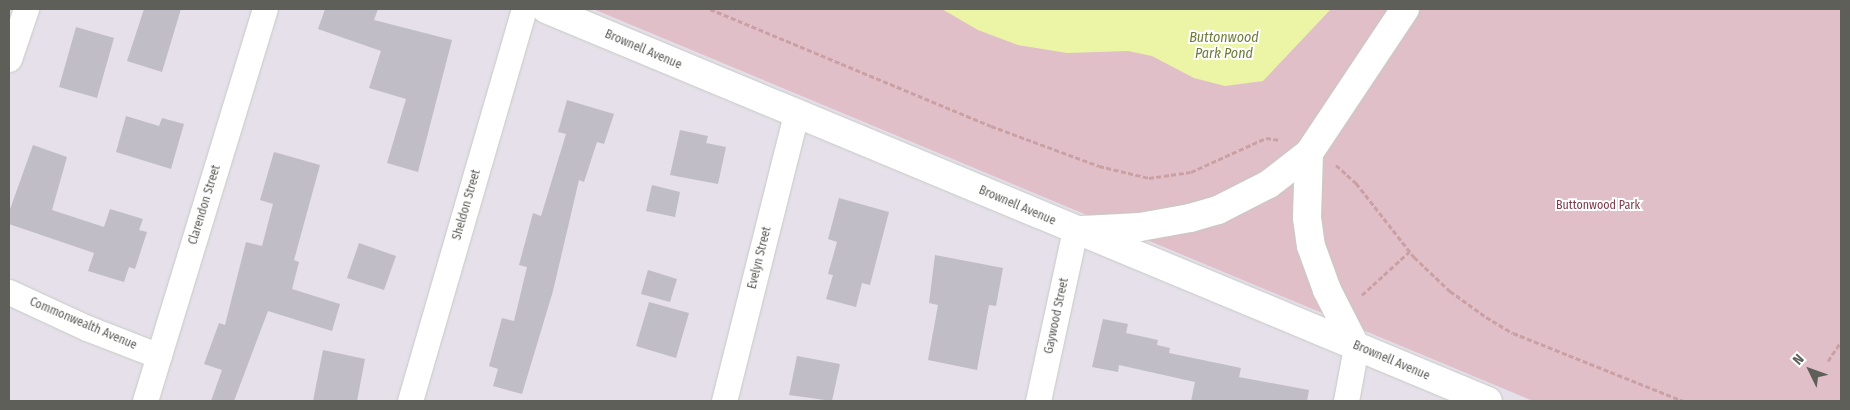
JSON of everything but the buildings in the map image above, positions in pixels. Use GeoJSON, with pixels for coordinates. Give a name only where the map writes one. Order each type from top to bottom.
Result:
{"type":"FeatureCollection","features":[{"type":"Feature","properties":{"kind":"main road","name":"Brownell Avenue"},"geometry":{"type":"LineString","coordinates":[[546,9],[1488,401]]}},
{"type":"Feature","properties":{"kind":"main road"},"geometry":{"type":"LineString","coordinates":[[1075,230],[1164,224],[1218,210],[1269,184],[1309,153],[1405,9]]}},
{"type":"Feature","properties":{"kind":"main road"},"geometry":{"type":"LineString","coordinates":[[1309,153],[1307,218],[1311,246],[1328,290],[1356,347]]}},
{"type":"Feature","properties":{"kind":"street"},"geometry":{"type":"LineString","coordinates":[[9,59],[26,9]]}},
{"type":"Feature","properties":{"kind":"street","name":"Clarendon Street"},"geometry":{"type":"LineString","coordinates":[[144,401],[265,9]]}},
{"type":"Feature","properties":{"kind":"street","name":"Sheldon Street"},"geometry":{"type":"LineString","coordinates":[[410,401],[524,9]]}},
{"type":"Feature","properties":{"kind":"street","name":"Evelyn Street"},"geometry":{"type":"LineString","coordinates":[[724,401],[796,114]]}},
{"type":"Feature","properties":{"kind":"street","name":"Gaywood Street"},"geometry":{"type":"LineString","coordinates":[[1038,401],[1075,230]]}},
{"type":"Feature","properties":{"kind":"street","name":"Commonwealth Avenue"},"geometry":{"type":"LineString","coordinates":[[9,292],[159,356]]}},
{"type":"Feature","properties":{"kind":"street"},"geometry":{"type":"LineString","coordinates":[[1346,401],[1356,347]]}},
{"type":"Feature","properties":{"kind":"path"},"geometry":{"type":"LineString","coordinates":[[1828,361],[1841,342]]}},
{"type":"Feature","properties":{"kind":"green space","name":"Buttonwood Park"},"geometry":{"type":"Polygon","coordinates":[[[593,9],[1841,9],[1841,401],[1533,401],[593,9]]]}},
{"type":"Feature","properties":{"kind":"water","name":"Buttonwood Park Pond"},"geometry":{"type":"Polygon","coordinates":[[[942,9],[1331,9],[1263,81],[1225,86],[1194,78],[1152,56],[1128,51],[1067,53],[1018,45],[978,30],[942,9]]]}}]}
